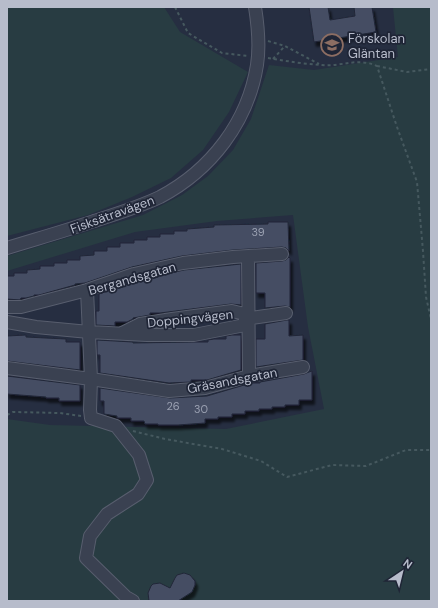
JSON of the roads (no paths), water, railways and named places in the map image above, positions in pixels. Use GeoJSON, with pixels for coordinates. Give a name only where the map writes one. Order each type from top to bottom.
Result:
{"type":"FeatureCollection","features":[{"type":"Feature","properties":{"kind":"street","name":"Fisksätravägen"},"geometry":{"type":"LineString","coordinates":[[7,248],[122,212],[159,197],[191,177],[203,167],[215,155],[234,129],[243,111],[253,82],[257,64],[258,37],[255,7]]}},
{"type":"Feature","properties":{"kind":"street","name":"Bergandsgatan"},"geometry":{"type":"LineString","coordinates":[[7,307],[20,307],[87,290],[134,274],[183,263],[233,257],[282,254]]}},
{"type":"Feature","properties":{"kind":"street"},"geometry":{"type":"LineString","coordinates":[[248,257],[247,319],[249,376]]}},
{"type":"Feature","properties":{"kind":"street"},"geometry":{"type":"LineString","coordinates":[[87,290],[91,379],[91,418],[116,426],[139,455],[147,480],[138,494],[107,514],[90,536],[86,558],[126,597],[133,601]]}},
{"type":"Feature","properties":{"kind":"street","name":"Doppingvägen"},"geometry":{"type":"LineString","coordinates":[[7,322],[36,327],[89,332],[122,333],[194,335],[245,325],[247,319],[245,314],[232,311],[140,324],[122,333]]}},
{"type":"Feature","properties":{"kind":"street"},"geometry":{"type":"LineString","coordinates":[[247,319],[286,313]]}},
{"type":"Feature","properties":{"kind":"street","name":"Gräsandsgatan"},"geometry":{"type":"LineString","coordinates":[[7,368],[91,379],[169,392],[205,388],[249,376],[303,368]]}},
{"type":"Feature","properties":{"kind":"place","name":"Förskolan Gläntan"},"geometry":{"type":"Point","coordinates":[332,45]}}]}
